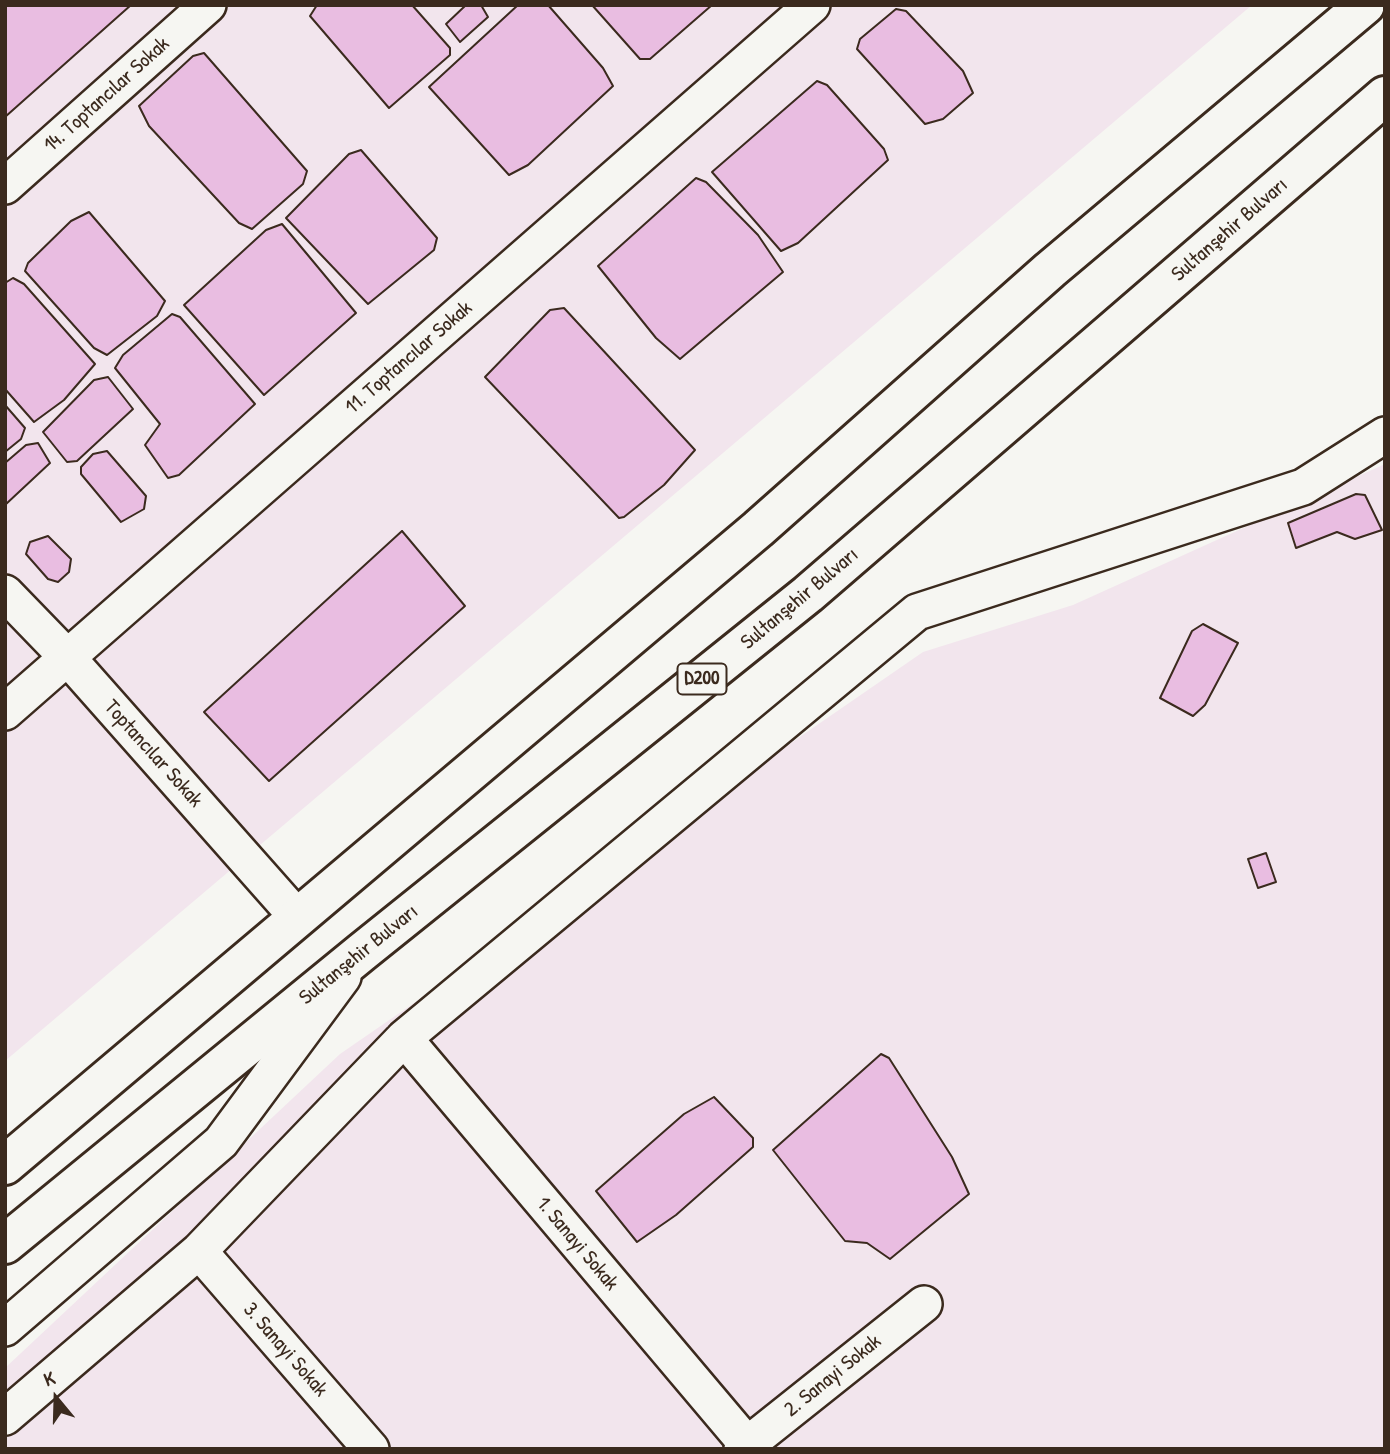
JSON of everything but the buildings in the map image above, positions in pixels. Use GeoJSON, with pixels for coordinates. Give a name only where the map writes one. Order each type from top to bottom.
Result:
{"type":"FeatureCollection","features":[{"type":"Feature","properties":{"kind":"highway"},"geometry":{"type":"LineString","coordinates":[[5,1165],[758,529],[1061,262],[1365,5]]}},
{"type":"Feature","properties":{"kind":"highway","name":"Sultanşehir Bulvarı"},"geometry":{"type":"LineString","coordinates":[[5,1244],[362,952],[808,594],[1385,96]]}},
{"type":"Feature","properties":{"kind":"street","name":"14. Toptancılar Sokak"},"geometry":{"type":"LineString","coordinates":[[5,186],[208,5]]}},
{"type":"Feature","properties":{"kind":"street","name":"11. Toptancılar Sokak"},"geometry":{"type":"LineString","coordinates":[[5,712],[812,5]]}},
{"type":"Feature","properties":{"kind":"street"},"geometry":{"type":"LineString","coordinates":[[5,1417],[199,1251],[404,1038],[917,612],[1303,487],[1385,435]]}},
{"type":"Feature","properties":{"kind":"street","name":"Toptancılar Sokak"},"geometry":{"type":"LineString","coordinates":[[5,593],[67,657],[298,918]]}},
{"type":"Feature","properties":{"kind":"street"},"geometry":{"type":"LineString","coordinates":[[5,1328],[221,1142],[362,952]]}},
{"type":"Feature","properties":{"kind":"street","name":"1. Sanayi Sokak"},"geometry":{"type":"LineString","coordinates":[[404,1038],[747,1447]]}},
{"type":"Feature","properties":{"kind":"street","name":"3. Sanayi Sokak"},"geometry":{"type":"LineString","coordinates":[[199,1251],[371,1449]]}},
{"type":"Feature","properties":{"kind":"street","name":"2. Sanayi Sokak"},"geometry":{"type":"LineString","coordinates":[[747,1447],[923,1304]]}},
{"type":"Feature","properties":{"kind":"shaded area"},"geometry":{"type":"Polygon","coordinates":[[[5,5],[1252,5],[5,1061],[5,5]]]}},
{"type":"Feature","properties":{"kind":"shaded area"},"geometry":{"type":"Polygon","coordinates":[[[1385,464],[1385,1449],[5,1449],[5,1368],[340,1054],[923,652],[1073,605],[1385,464]]]}}]}
